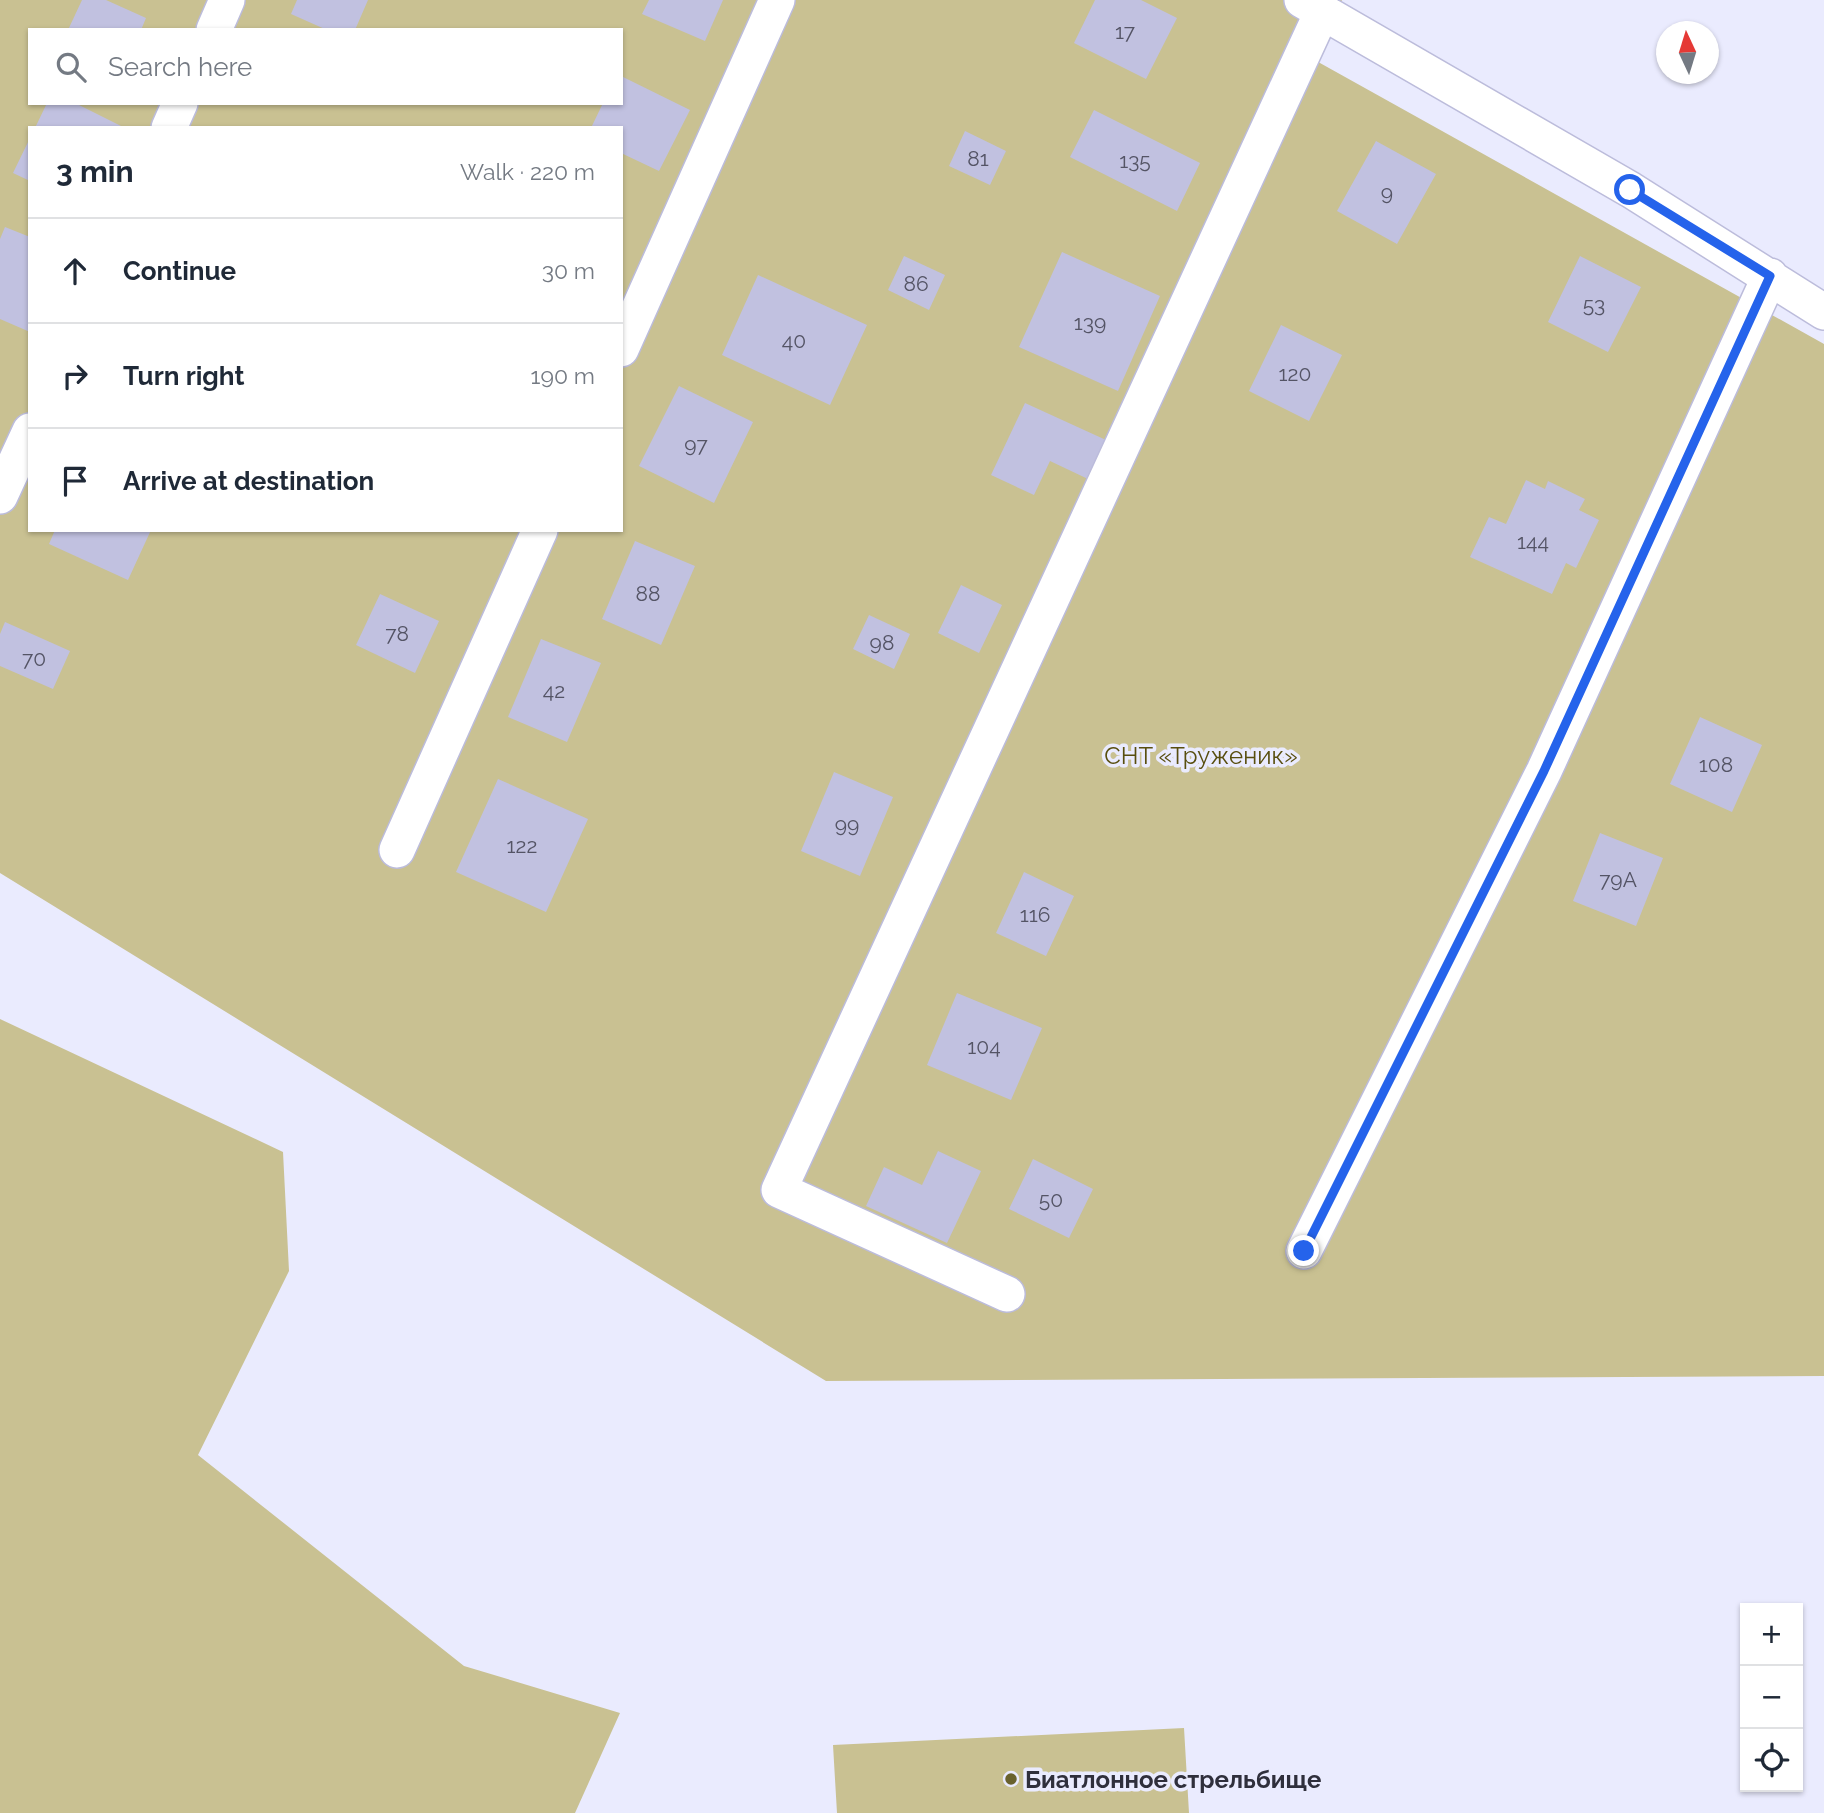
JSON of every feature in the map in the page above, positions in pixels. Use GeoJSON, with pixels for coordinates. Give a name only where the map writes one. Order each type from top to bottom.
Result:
{"type":"FeatureCollection","features":[{"type":"Feature","properties":{"kind":"street"},"geometry":{"type":"LineString","coordinates":[[215,28],[228,0]]}},
{"type":"Feature","properties":{"kind":"street"},"geometry":{"type":"LineString","coordinates":[[623,345],[777,0]]}},
{"type":"Feature","properties":{"kind":"street"},"geometry":{"type":"LineString","coordinates":[[1007,1294],[779,1190],[1313,5],[1619,183],[1824,312]]}},
{"type":"Feature","properties":{"kind":"street"},"geometry":{"type":"LineString","coordinates":[[170,126],[179,105]]}},
{"type":"Feature","properties":{"kind":"street"},"geometry":{"type":"LineString","coordinates":[[1304,1251],[1544,771],[1770,276]]}},
{"type":"Feature","properties":{"kind":"street"},"geometry":{"type":"LineString","coordinates":[[0,496],[28,435]]}},
{"type":"Feature","properties":{"kind":"street"},"geometry":{"type":"LineString","coordinates":[[397,850],[539,532]]}},
{"type":"Feature","properties":{"kind":"green space","name":"СНТ «Труженик»"},"geometry":{"type":"Polygon","coordinates":[[[0,0],[1342,0],[1311,58],[1824,344],[1824,1376],[826,1381],[0,873],[0,0]]]}},
{"type":"Feature","properties":{"kind":"green space"},"geometry":{"type":"Polygon","coordinates":[[[0,1019],[283,1152],[289,1271],[198,1455],[464,1666],[620,1713],[575,1813],[0,1813],[0,1019]]]}},
{"type":"Feature","properties":{"kind":"green space","name":"Биатлонное стрельбище"},"geometry":{"type":"Polygon","coordinates":[[[1184,1728],[1189,1813],[837,1813],[833,1745],[1184,1728]]]}},
{"type":"Feature","properties":{"kind":"building"},"geometry":{"type":"Polygon","coordinates":[[[82,0],[106,0],[146,18],[142,28],[69,28],[82,0]]]}},
{"type":"Feature","properties":{"kind":"building"},"geometry":{"type":"Polygon","coordinates":[[[297,0],[368,0],[356,28],[322,28],[291,14],[297,0]]]}},
{"type":"Feature","properties":{"kind":"building"},"geometry":{"type":"Polygon","coordinates":[[[649,0],[723,0],[705,41],[642,14],[649,0]]]}},
{"type":"Feature","properties":{"kind":"building"},"geometry":{"type":"Polygon","coordinates":[[[1095,0],[1141,0],[1177,18],[1146,79],[1074,43],[1095,0]]]}},
{"type":"Feature","properties":{"kind":"building"},"geometry":{"type":"Polygon","coordinates":[[[623,77],[690,110],[659,171],[623,154],[623,126],[592,126],[602,105],[623,105],[623,77]]]}},
{"type":"Feature","properties":{"kind":"building"},"geometry":{"type":"Polygon","coordinates":[[[46,105],[79,105],[121,126],[36,126],[46,105]]]}},
{"type":"Feature","properties":{"kind":"building"},"geometry":{"type":"Polygon","coordinates":[[[1094,110],[1200,163],[1177,211],[1070,157],[1094,110]]]}},
{"type":"Feature","properties":{"kind":"building"},"geometry":{"type":"Polygon","coordinates":[[[965,131],[1006,151],[990,185],[949,166],[965,131]]]}},
{"type":"Feature","properties":{"kind":"building"},"geometry":{"type":"Polygon","coordinates":[[[1376,141],[1436,174],[1397,244],[1337,211],[1376,141]]]}},
{"type":"Feature","properties":{"kind":"building"},"geometry":{"type":"Polygon","coordinates":[[[28,142],[28,180],[13,173],[28,142]]]}},
{"type":"Feature","properties":{"kind":"building"},"geometry":{"type":"Polygon","coordinates":[[[5,227],[28,236],[28,331],[0,319],[0,239],[5,227]]]}},
{"type":"Feature","properties":{"kind":"building"},"geometry":{"type":"Polygon","coordinates":[[[1062,252],[1160,296],[1118,391],[1019,347],[1062,252]]]}},
{"type":"Feature","properties":{"kind":"building"},"geometry":{"type":"Polygon","coordinates":[[[904,256],[945,275],[929,310],[888,290],[904,256]]]}},
{"type":"Feature","properties":{"kind":"building"},"geometry":{"type":"Polygon","coordinates":[[[1580,256],[1641,287],[1608,352],[1548,322],[1580,256]]]}},
{"type":"Feature","properties":{"kind":"building"},"geometry":{"type":"Polygon","coordinates":[[[758,275],[867,325],[830,405],[722,355],[758,275]]]}},
{"type":"Feature","properties":{"kind":"building"},"geometry":{"type":"Polygon","coordinates":[[[1281,325],[1342,355],[1309,421],[1249,391],[1281,325]]]}},
{"type":"Feature","properties":{"kind":"building"},"geometry":{"type":"Polygon","coordinates":[[[679,386],[753,422],[714,503],[639,466],[679,386]]]}},
{"type":"Feature","properties":{"kind":"building"},"geometry":{"type":"Polygon","coordinates":[[[1025,403],[1106,440],[1088,479],[1050,461],[1034,495],[991,475],[1025,403]]]}},
{"type":"Feature","properties":{"kind":"building"},"geometry":{"type":"Polygon","coordinates":[[[1526,480],[1545,489],[1548,481],[1585,499],[1579,510],[1599,520],[1576,568],[1566,563],[1552,594],[1470,557],[1489,517],[1506,524],[1526,480]]]}},
{"type":"Feature","properties":{"kind":"building"},"geometry":{"type":"Polygon","coordinates":[[[54,532],[150,532],[128,580],[49,544],[54,532]]]}},
{"type":"Feature","properties":{"kind":"building"},"geometry":{"type":"Polygon","coordinates":[[[635,541],[695,566],[661,645],[602,619],[635,541]]]}},
{"type":"Feature","properties":{"kind":"building"},"geometry":{"type":"Polygon","coordinates":[[[961,585],[1002,605],[979,653],[938,633],[961,585]]]}},
{"type":"Feature","properties":{"kind":"building"},"geometry":{"type":"Polygon","coordinates":[[[380,594],[439,621],[415,673],[356,645],[380,594]]]}},
{"type":"Feature","properties":{"kind":"building"},"geometry":{"type":"Polygon","coordinates":[[[869,615],[910,634],[894,669],[853,649],[869,615]]]}},
{"type":"Feature","properties":{"kind":"building"},"geometry":{"type":"Polygon","coordinates":[[[5,622],[70,651],[53,689],[0,666],[0,634],[5,622]]]}},
{"type":"Feature","properties":{"kind":"building"},"geometry":{"type":"Polygon","coordinates":[[[541,639],[601,663],[567,742],[508,717],[541,639]]]}},
{"type":"Feature","properties":{"kind":"building"},"geometry":{"type":"Polygon","coordinates":[[[1700,717],[1762,745],[1732,812],[1670,784],[1700,717]]]}},
{"type":"Feature","properties":{"kind":"building"},"geometry":{"type":"Polygon","coordinates":[[[834,772],[893,797],[860,876],[801,851],[834,772]]]}},
{"type":"Feature","properties":{"kind":"building"},"geometry":{"type":"Polygon","coordinates":[[[498,779],[588,819],[546,912],[456,872],[498,779]]]}},
{"type":"Feature","properties":{"kind":"building"},"geometry":{"type":"Polygon","coordinates":[[[1600,833],[1663,858],[1636,926],[1573,901],[1600,833]]]}},
{"type":"Feature","properties":{"kind":"building"},"geometry":{"type":"Polygon","coordinates":[[[1024,872],[1074,896],[1046,956],[996,933],[1024,872]]]}},
{"type":"Feature","properties":{"kind":"building"},"geometry":{"type":"Polygon","coordinates":[[[957,993],[1042,1028],[1011,1100],[927,1065],[957,993]]]}},
{"type":"Feature","properties":{"kind":"building"},"geometry":{"type":"Polygon","coordinates":[[[938,1151],[981,1171],[947,1243],[866,1206],[884,1167],[922,1185],[938,1151]]]}},
{"type":"Feature","properties":{"kind":"building"},"geometry":{"type":"Polygon","coordinates":[[[1033,1159],[1093,1189],[1069,1238],[1009,1209],[1033,1159]]]}},
{"type":"Feature","properties":{"kind":"place","name":"Биатлонное стрельбище"},"geometry":{"type":"Point","coordinates":[1011,1779]}},
{"type":"Feature","properties":{"kind":"route"},"geometry":{"type":"LineString","coordinates":[[1304,1251],[1544,771],[1770,276],[1630,190]]}}]}
